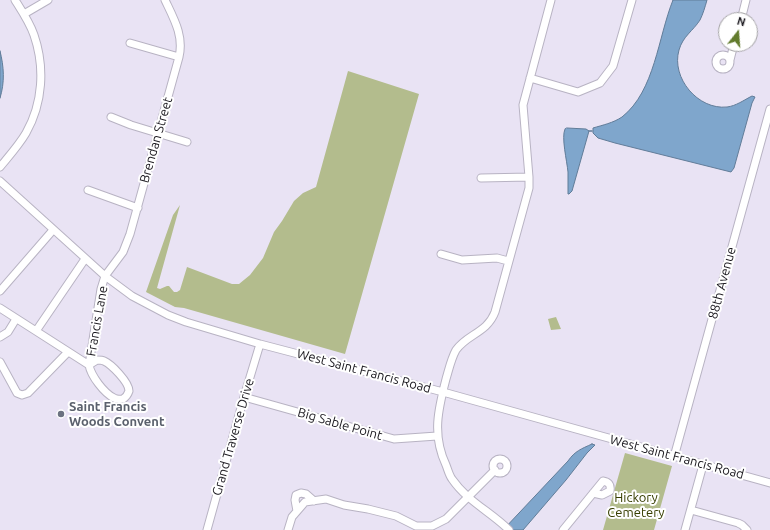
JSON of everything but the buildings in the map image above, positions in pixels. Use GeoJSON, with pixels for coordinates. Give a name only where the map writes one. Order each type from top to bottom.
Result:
{"type":"FeatureCollection","features":[{"type":"Feature","properties":{"kind":"street"},"geometry":{"type":"LineString","coordinates":[[0,167],[16,148],[34,116],[39,98],[41,80],[38,50],[34,34],[15,0]]}},
{"type":"Feature","properties":{"kind":"street"},"geometry":{"type":"LineString","coordinates":[[24,14],[48,0]]}},
{"type":"Feature","properties":{"kind":"street","name":"Brendan Street"},"geometry":{"type":"LineString","coordinates":[[105,276],[123,252],[130,234],[179,57],[181,46],[179,32],[165,0]]}},
{"type":"Feature","properties":{"kind":"street"},"geometry":{"type":"LineString","coordinates":[[507,528],[468,497],[452,479],[441,456],[437,436],[439,409],[451,362],[456,350],[464,342],[484,328],[493,317],[529,188],[523,109],[551,0]]}},
{"type":"Feature","properties":{"kind":"street"},"geometry":{"type":"LineString","coordinates":[[530,78],[578,92],[600,83],[613,66],[632,0]]}},
{"type":"Feature","properties":{"kind":"street"},"geometry":{"type":"LineString","coordinates":[[743,12],[746,0]]}},
{"type":"Feature","properties":{"kind":"street"},"geometry":{"type":"LineString","coordinates":[[130,43],[179,57]]}},
{"type":"Feature","properties":{"kind":"street"},"geometry":{"type":"LineString","coordinates":[[730,60],[732,52]]}},
{"type":"Feature","properties":{"kind":"street","name":"88th Avenue"},"geometry":{"type":"LineString","coordinates":[[674,457],[770,109]]}},
{"type":"Feature","properties":{"kind":"street"},"geometry":{"type":"LineString","coordinates":[[111,117],[158,134],[187,142]]}},
{"type":"Feature","properties":{"kind":"street"},"geometry":{"type":"LineString","coordinates":[[481,178],[529,177]]}},
{"type":"Feature","properties":{"kind":"street","name":"West Saint Francis Road"},"geometry":{"type":"LineString","coordinates":[[0,181],[105,276],[137,299],[168,315],[186,322],[260,344],[443,392],[770,483]]}},
{"type":"Feature","properties":{"kind":"street"},"geometry":{"type":"LineString","coordinates":[[88,190],[138,208]]}},
{"type":"Feature","properties":{"kind":"street"},"geometry":{"type":"LineString","coordinates":[[0,291],[53,230]]}},
{"type":"Feature","properties":{"kind":"street"},"geometry":{"type":"LineString","coordinates":[[442,254],[462,260],[497,258],[508,261]]}},
{"type":"Feature","properties":{"kind":"street"},"geometry":{"type":"LineString","coordinates":[[36,331],[86,259]]}},
{"type":"Feature","properties":{"kind":"street","name":"Francis Lane"},"geometry":{"type":"LineString","coordinates":[[89,365],[97,360],[104,361],[112,366],[128,387],[129,391],[127,396],[123,399],[112,398],[101,387],[91,372],[89,365],[100,289],[105,276]]}},
{"type":"Feature","properties":{"kind":"street"},"geometry":{"type":"LineString","coordinates":[[0,308],[89,365]]}},
{"type":"Feature","properties":{"kind":"street"},"geometry":{"type":"LineString","coordinates":[[0,337],[8,332],[16,319]]}},
{"type":"Feature","properties":{"kind":"street","name":"Grand Traverse Drive"},"geometry":{"type":"LineString","coordinates":[[207,530],[260,344]]}},
{"type":"Feature","properties":{"kind":"street"},"geometry":{"type":"LineString","coordinates":[[0,362],[17,393],[22,395],[28,393],[68,352]]}},
{"type":"Feature","properties":{"kind":"street","name":"Big Sable Point"},"geometry":{"type":"LineString","coordinates":[[244,397],[394,438],[437,436]]}},
{"type":"Feature","properties":{"kind":"street"},"geometry":{"type":"LineString","coordinates":[[685,530],[703,465]]}},
{"type":"Feature","properties":{"kind":"street"},"geometry":{"type":"LineString","coordinates":[[288,530],[292,517],[305,502],[326,500],[396,516],[416,526],[432,526],[446,519],[495,470]]}},
{"type":"Feature","properties":{"kind":"street"},"geometry":{"type":"LineString","coordinates":[[297,511],[295,500],[296,495],[301,493],[306,494],[314,501]]}},
{"type":"Feature","properties":{"kind":"street"},"geometry":{"type":"LineString","coordinates":[[563,530],[593,493]]}},
{"type":"Feature","properties":{"kind":"street"},"geometry":{"type":"LineString","coordinates":[[691,510],[738,522],[747,530]]}},
{"type":"Feature","properties":{"kind":"green space"},"geometry":{"type":"Polygon","coordinates":[[[348,71],[419,94],[345,354],[184,308],[175,307],[146,292],[173,215],[180,205],[157,288],[160,289],[169,286],[174,292],[180,290],[187,267],[232,284],[239,284],[250,275],[263,258],[274,232],[294,201],[303,193],[316,187],[348,71]]]}},
{"type":"Feature","properties":{"kind":"green space"},"geometry":{"type":"Polygon","coordinates":[[[556,317],[561,329],[551,330],[548,319],[556,317]]]}},
{"type":"Feature","properties":{"kind":"green space","name":"Hickory Cemetery"},"geometry":{"type":"Polygon","coordinates":[[[625,453],[672,466],[654,530],[603,530],[625,453]]]}},
{"type":"Feature","properties":{"kind":"water"},"geometry":{"type":"Polygon","coordinates":[[[673,0],[707,0],[700,20],[686,37],[679,50],[679,71],[689,90],[697,98],[716,107],[727,107],[737,104],[752,96],[755,97],[734,168],[731,172],[615,143],[598,138],[593,133],[593,128],[622,117],[633,106],[642,93],[654,63],[673,0]]]}},
{"type":"Feature","properties":{"kind":"water"},"geometry":{"type":"Polygon","coordinates":[[[0,51],[3,86],[0,98],[0,51]]]}},
{"type":"Feature","properties":{"kind":"water"},"geometry":{"type":"Polygon","coordinates":[[[565,129],[586,129],[589,131],[572,191],[569,194],[564,138],[565,129]]]}},
{"type":"Feature","properties":{"kind":"water"},"geometry":{"type":"Polygon","coordinates":[[[592,444],[595,445],[523,530],[503,530],[573,455],[592,444]]]}},
{"type":"Feature","properties":{"kind":"place","name":"Saint Francis Woods Convent"},"geometry":{"type":"Point","coordinates":[61,414]}}]}
